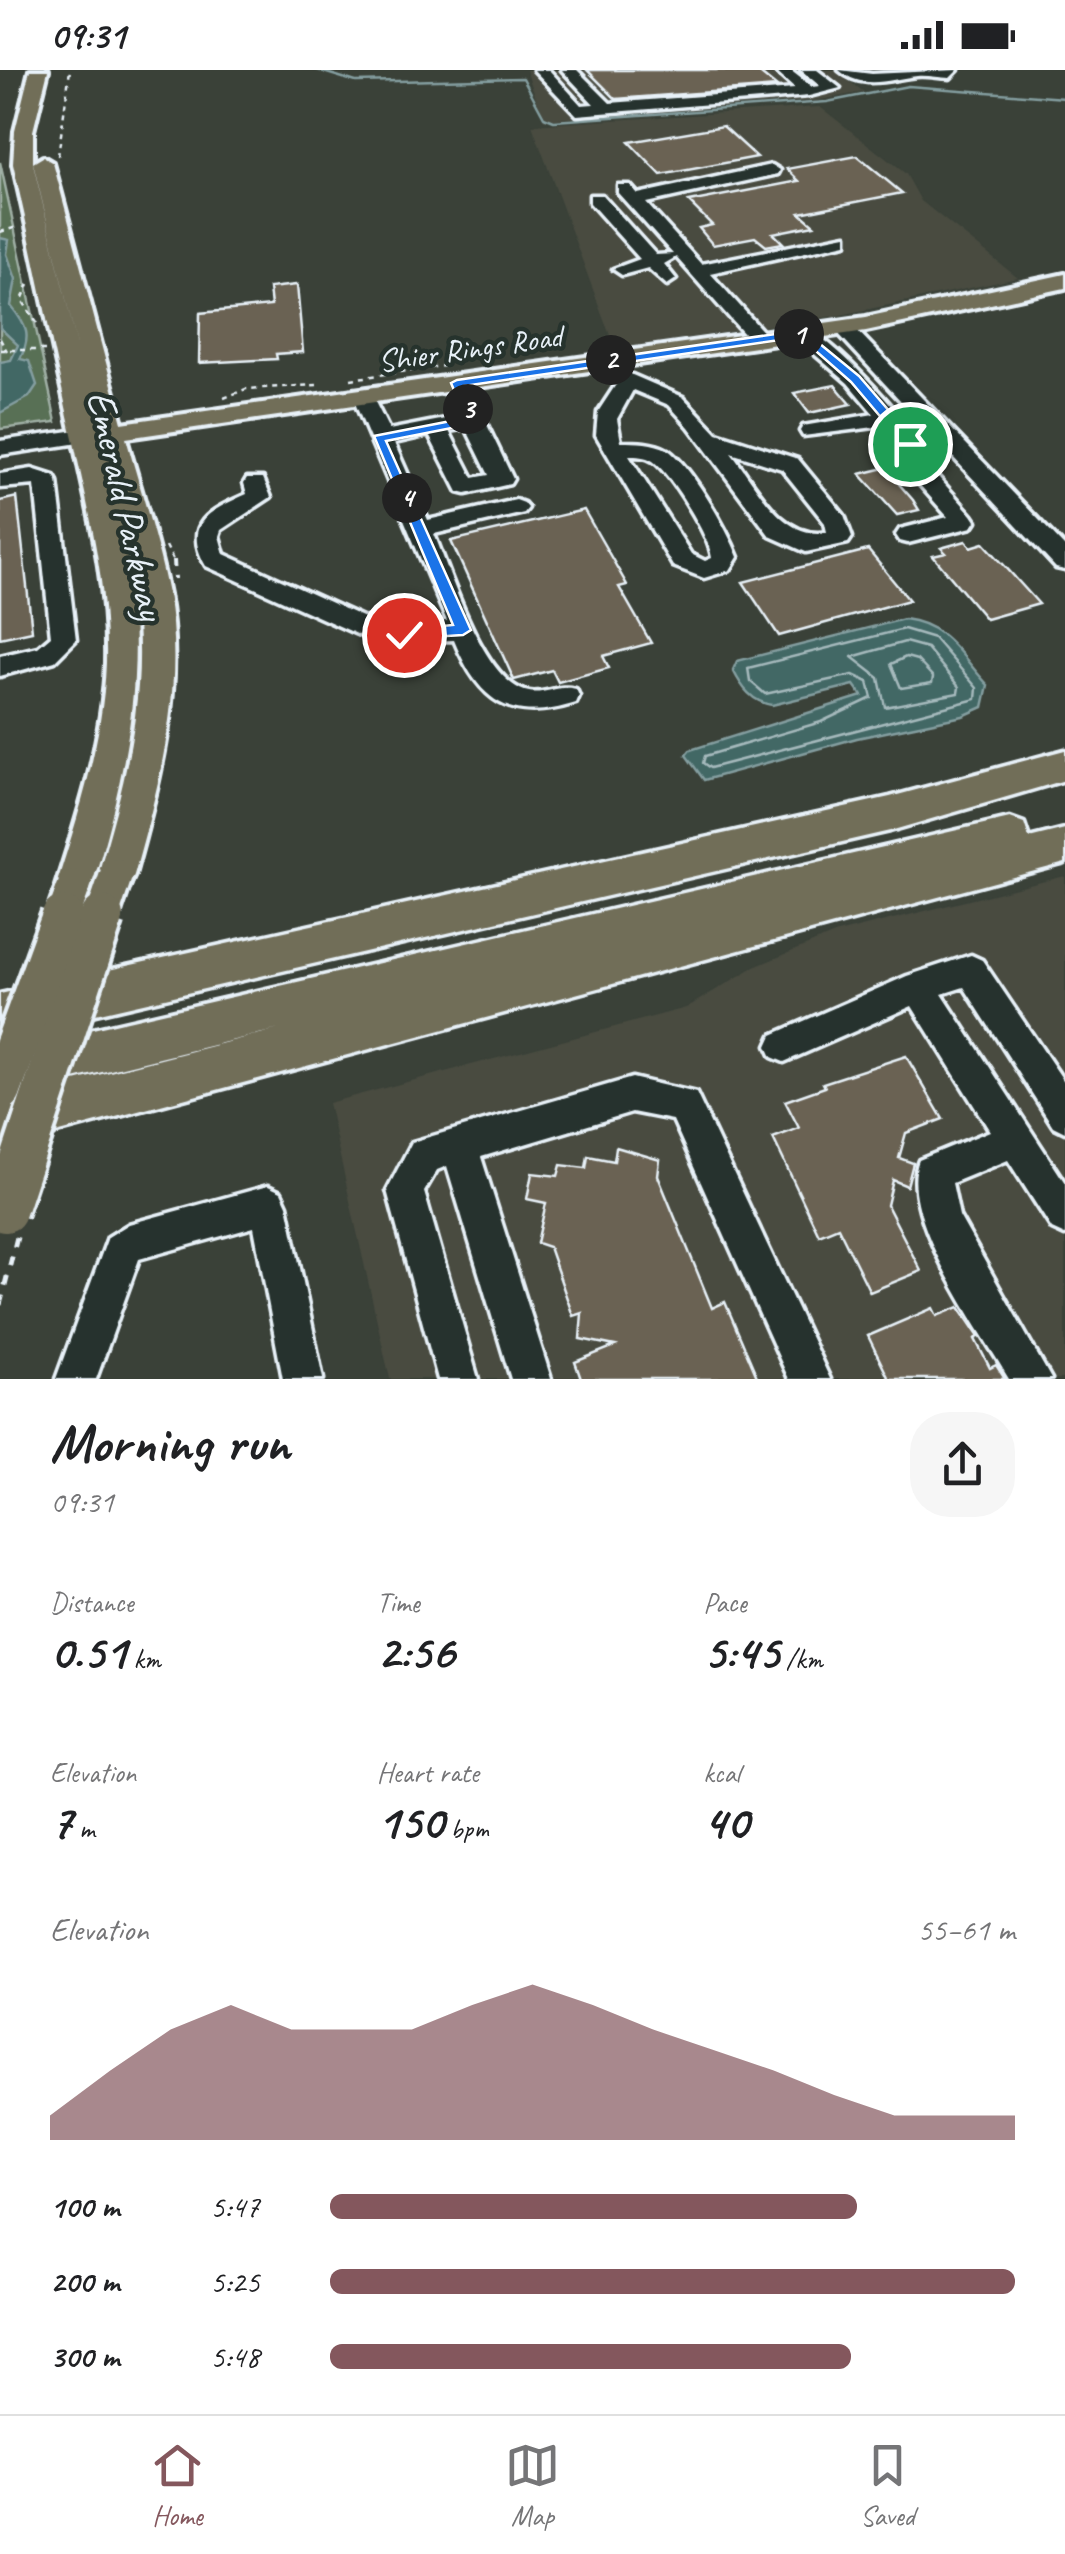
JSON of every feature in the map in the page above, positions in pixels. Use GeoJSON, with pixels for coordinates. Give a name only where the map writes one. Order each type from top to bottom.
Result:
{"type":"FeatureCollection","features":[{"type":"Feature","properties":{"kind":"highway"},"geometry":{"type":"LineString","coordinates":[[0,1015],[890,814],[1065,764]]}},
{"type":"Feature","properties":{"kind":"highway"},"geometry":{"type":"LineString","coordinates":[[0,1073],[1065,822]]}},
{"type":"Feature","properties":{"kind":"highway"},"geometry":{"type":"LineString","coordinates":[[0,1124],[1065,846]]}},
{"type":"Feature","properties":{"kind":"highway"},"geometry":{"type":"LineString","coordinates":[[0,989],[506,884],[591,880]]}},
{"type":"Feature","properties":{"kind":"main road","name":"Emerald Parkway"},"geometry":{"type":"LineString","coordinates":[[8,1219],[141,792],[158,692],[153,594],[99,433],[23,164],[24,131],[39,70]]}},
{"type":"Feature","properties":{"kind":"main road","name":"Emerald Parkway"},"geometry":{"type":"LineString","coordinates":[[0,1090],[102,798],[121,696],[124,648],[99,433],[42,162],[57,71]]}},
{"type":"Feature","properties":{"kind":"main road","name":"Shier Rings Road"},"geometry":{"type":"LineString","coordinates":[[99,433],[453,374],[608,361],[842,328],[1065,280]]}},
{"type":"Feature","properties":{"kind":"street"},"geometry":{"type":"LineString","coordinates":[[541,70],[578,110],[833,88],[808,70]]}},
{"type":"Feature","properties":{"kind":"street"},"geometry":{"type":"LineString","coordinates":[[570,70],[607,108]]}},
{"type":"Feature","properties":{"kind":"street"},"geometry":{"type":"LineString","coordinates":[[781,70],[809,92]]}},
{"type":"Feature","properties":{"kind":"street"},"geometry":{"type":"LineString","coordinates":[[846,70],[862,80],[921,71],[950,74],[951,70]]}},
{"type":"Feature","properties":{"kind":"street"},"geometry":{"type":"LineString","coordinates":[[760,340],[629,194],[772,170]]}},
{"type":"Feature","properties":{"kind":"street"},"geometry":{"type":"LineString","coordinates":[[596,199],[667,280]]}},
{"type":"Feature","properties":{"kind":"street"},"geometry":{"type":"LineString","coordinates":[[620,225],[651,219]]}},
{"type":"Feature","properties":{"kind":"street"},"geometry":{"type":"LineString","coordinates":[[696,270],[840,239]]}},
{"type":"Feature","properties":{"kind":"street"},"geometry":{"type":"LineString","coordinates":[[622,269],[683,254]]}},
{"type":"Feature","properties":{"kind":"street"},"geometry":{"type":"LineString","coordinates":[[842,328],[1065,562]]}},
{"type":"Feature","properties":{"kind":"street"},"geometry":{"type":"LineString","coordinates":[[803,334],[855,379],[890,418],[924,460],[919,470],[964,521],[908,535]]}},
{"type":"Feature","properties":{"kind":"street"},"geometry":{"type":"LineString","coordinates":[[608,361],[616,375],[628,383],[676,401],[778,530],[806,544],[840,537],[836,521],[790,464],[709,438]]}},
{"type":"Feature","properties":{"kind":"street"},"geometry":{"type":"LineString","coordinates":[[436,428],[466,487],[502,479],[453,374]]}},
{"type":"Feature","properties":{"kind":"street"},"geometry":{"type":"LineString","coordinates":[[614,449],[649,450],[665,459],[720,538],[726,557],[721,564],[704,570],[682,560],[614,449],[604,429],[605,417],[628,383]]}},
{"type":"Feature","properties":{"kind":"street"},"geometry":{"type":"LineString","coordinates":[[354,388],[490,683],[527,703],[566,696]]}},
{"type":"Feature","properties":{"kind":"street"},"geometry":{"type":"LineString","coordinates":[[811,431],[890,418]]}},
{"type":"Feature","properties":{"kind":"street"},"geometry":{"type":"LineString","coordinates":[[378,438],[473,420]]}},
{"type":"Feature","properties":{"kind":"street","name":"Shier Rings Road"},"geometry":{"type":"LineString","coordinates":[[0,448],[99,433]]}},
{"type":"Feature","properties":{"kind":"street"},"geometry":{"type":"LineString","coordinates":[[0,482],[32,476],[46,481],[64,630],[64,640],[46,654],[0,666]]}},
{"type":"Feature","properties":{"kind":"street"},"geometry":{"type":"LineString","coordinates":[[255,482],[260,498],[212,521],[206,534],[207,548],[215,560],[377,634],[463,630]]}},
{"type":"Feature","properties":{"kind":"street"},"geometry":{"type":"LineString","coordinates":[[420,529],[516,508]]}},
{"type":"Feature","properties":{"kind":"street"},"geometry":{"type":"LineString","coordinates":[[784,1046],[919,987],[971,970],[1065,1114]]}},
{"type":"Feature","properties":{"kind":"street"},"geometry":{"type":"LineString","coordinates":[[919,987],[1065,1216]]}},
{"type":"Feature","properties":{"kind":"street"},"geometry":{"type":"LineString","coordinates":[[458,1379],[404,1190],[425,1155],[632,1095],[684,1105],[810,1379]]}},
{"type":"Feature","properties":{"kind":"street"},"geometry":{"type":"LineString","coordinates":[[1015,1139],[932,1172],[941,1222],[1031,1379]]}},
{"type":"Feature","properties":{"kind":"street"},"geometry":{"type":"LineString","coordinates":[[459,1145],[532,1379]]}},
{"type":"Feature","properties":{"kind":"street"},"geometry":{"type":"LineString","coordinates":[[76,1379],[121,1250],[129,1243],[268,1205],[303,1379]]}},
{"type":"Feature","properties":{"kind":"path"},"geometry":{"type":"LineString","coordinates":[[58,156],[57,140],[70,70]]}},
{"type":"Feature","properties":{"kind":"path"},"geometry":{"type":"LineString","coordinates":[[0,232],[21,226]]}},
{"type":"Feature","properties":{"kind":"path"},"geometry":{"type":"LineString","coordinates":[[0,339],[9,351]]}},
{"type":"Feature","properties":{"kind":"path"},"geometry":{"type":"LineString","coordinates":[[0,350],[44,350]]}},
{"type":"Feature","properties":{"kind":"path"},"geometry":{"type":"LineString","coordinates":[[354,388],[453,374]]}},
{"type":"Feature","properties":{"kind":"path"},"geometry":{"type":"LineString","coordinates":[[222,399],[239,390],[298,383],[320,385]]}},
{"type":"Feature","properties":{"kind":"path"},"geometry":{"type":"LineString","coordinates":[[0,1305],[8,1219]]}},
{"type":"Feature","properties":{"kind":"shaded area"},"geometry":{"type":"Polygon","coordinates":[[[526,70],[834,70],[864,92],[815,101],[544,120],[526,70]]]}},
{"type":"Feature","properties":{"kind":"shaded area"},"geometry":{"type":"Polygon","coordinates":[[[820,107],[906,174],[921,201],[1018,278],[841,315],[615,349],[532,125],[820,107]]]}},
{"type":"Feature","properties":{"kind":"shaded area"},"geometry":{"type":"Polygon","coordinates":[[[1065,876],[1065,1379],[390,1379],[328,1103],[686,1008],[754,967],[837,933],[1065,876]]]}},
{"type":"Feature","properties":{"kind":"green space"},"geometry":{"type":"Polygon","coordinates":[[[0,162],[56,422],[0,429],[0,162]]]}},
{"type":"Feature","properties":{"kind":"water"},"geometry":{"type":"Polygon","coordinates":[[[0,238],[9,240],[7,254],[16,279],[11,306],[26,331],[20,359],[29,361],[37,385],[29,397],[0,413],[0,362],[11,360],[18,345],[0,328],[0,238]]]}},
{"type":"Feature","properties":{"kind":"water"},"geometry":{"type":"Polygon","coordinates":[[[904,619],[931,627],[961,653],[988,685],[983,707],[963,716],[857,738],[704,780],[686,755],[690,750],[862,696],[854,685],[772,705],[753,697],[740,683],[733,670],[737,661],[904,619]]]}},
{"type":"Feature","properties":{"kind":"building"},"geometry":{"type":"Polygon","coordinates":[[[587,70],[756,70],[777,87],[616,99],[587,70]]]}},
{"type":"Feature","properties":{"kind":"building"},"geometry":{"type":"Polygon","coordinates":[[[723,126],[757,157],[661,175],[629,142],[723,126]]]}},
{"type":"Feature","properties":{"kind":"building"},"geometry":{"type":"Polygon","coordinates":[[[857,156],[902,193],[800,213],[814,225],[773,233],[783,243],[766,246],[755,237],[713,245],[699,228],[712,225],[689,202],[799,181],[787,169],[857,156]]]}},
{"type":"Feature","properties":{"kind":"building"},"geometry":{"type":"Polygon","coordinates":[[[297,285],[303,352],[276,354],[277,359],[199,363],[200,313],[271,306],[269,288],[297,285]]]}},
{"type":"Feature","properties":{"kind":"building"},"geometry":{"type":"Polygon","coordinates":[[[835,385],[851,404],[809,413],[794,393],[835,385]]]}},
{"type":"Feature","properties":{"kind":"building"},"geometry":{"type":"Polygon","coordinates":[[[885,468],[919,510],[897,515],[860,474],[885,468]]]}},
{"type":"Feature","properties":{"kind":"building"},"geometry":{"type":"Polygon","coordinates":[[[17,497],[32,631],[0,638],[0,501],[17,497]]]}},
{"type":"Feature","properties":{"kind":"building"},"geometry":{"type":"Polygon","coordinates":[[[584,510],[627,585],[619,587],[651,643],[603,656],[609,668],[558,682],[552,670],[514,680],[451,541],[584,510]]]}},
{"type":"Feature","properties":{"kind":"building"},"geometry":{"type":"Polygon","coordinates":[[[966,541],[971,547],[984,543],[1039,604],[986,619],[933,556],[946,553],[941,548],[966,541]]]}},
{"type":"Feature","properties":{"kind":"building"},"geometry":{"type":"Polygon","coordinates":[[[868,550],[909,600],[779,636],[743,582],[868,550]]]}},
{"type":"Feature","properties":{"kind":"building"},"geometry":{"type":"Polygon","coordinates":[[[906,1056],[943,1119],[906,1133],[899,1158],[913,1163],[907,1186],[893,1180],[887,1205],[921,1271],[870,1292],[838,1227],[819,1235],[773,1138],[799,1128],[785,1101],[825,1087],[823,1083],[906,1056]]]}},
{"type":"Feature","properties":{"kind":"building"},"geometry":{"type":"Polygon","coordinates":[[[616,1147],[660,1160],[658,1176],[712,1308],[725,1302],[758,1379],[581,1379],[575,1362],[615,1346],[580,1339],[582,1313],[573,1316],[549,1247],[537,1243],[546,1203],[527,1199],[532,1173],[558,1176],[561,1165],[586,1168],[588,1156],[614,1161],[616,1147]]]}},
{"type":"Feature","properties":{"kind":"building"},"geometry":{"type":"Polygon","coordinates":[[[959,1307],[979,1337],[975,1339],[990,1368],[996,1365],[1005,1379],[889,1379],[868,1336],[933,1308],[937,1316],[959,1307]]]}},
{"type":"Feature","properties":{"kind":"waterway"},"geometry":{"type":"LineString","coordinates":[[317,70],[356,82],[523,78],[544,117],[554,121],[827,102],[908,86],[1065,98]]}},
{"type":"Feature","properties":{"kind":"route"},"geometry":{"type":"LineString","coordinates":[[404,635],[463,630],[378,438],[473,420],[457,383],[803,334],[855,379],[910,444]]}}]}
